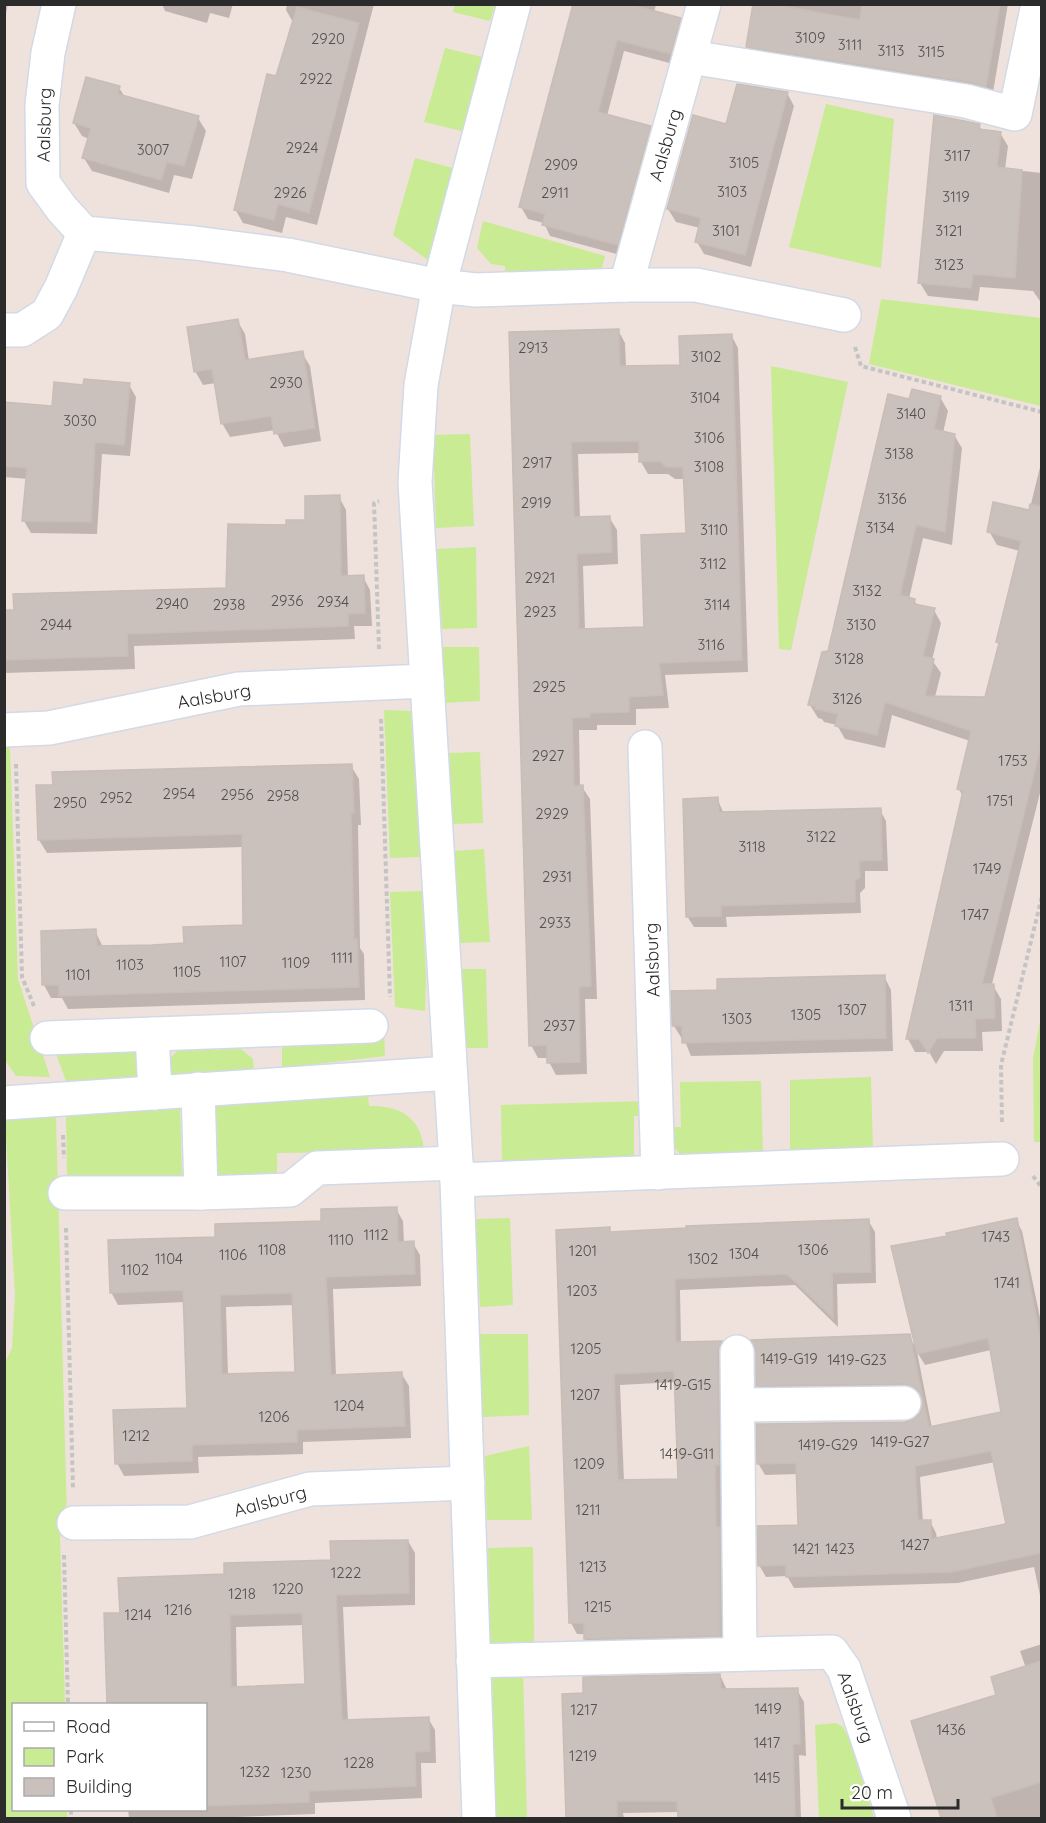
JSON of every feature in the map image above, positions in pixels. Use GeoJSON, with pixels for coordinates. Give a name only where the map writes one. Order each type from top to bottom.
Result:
{"type":"FeatureCollection","features":[{"type":"Feature","properties":{"kind":"street","name":"Aalsburg"},"geometry":{"type":"LineString","coordinates":[[59,4],[48,53],[42,105],[43,183],[84,233]]}},
{"type":"Feature","properties":{"kind":"street"},"geometry":{"type":"LineString","coordinates":[[479,1818],[456,1171],[415,483],[421,385],[439,286],[514,4]]}},
{"type":"Feature","properties":{"kind":"street","name":"Aalsburg"},"geometry":{"type":"LineString","coordinates":[[626,285],[704,4]]}},
{"type":"Feature","properties":{"kind":"street"},"geometry":{"type":"LineString","coordinates":[[690,57],[966,101],[1015,114],[1034,62],[1038,4]]}},
{"type":"Feature","properties":{"kind":"street"},"geometry":{"type":"LineString","coordinates":[[4,330],[22,330],[47,315],[84,233],[195,243],[288,255],[439,286],[476,290],[696,285],[844,315]]}},
{"type":"Feature","properties":{"kind":"street","name":"Aalsburg"},"geometry":{"type":"LineString","coordinates":[[4,730],[49,728],[238,689],[427,681]]}},
{"type":"Feature","properties":{"kind":"street","name":"Aalsburg"},"geometry":{"type":"LineString","coordinates":[[645,747],[658,1173]]}},
{"type":"Feature","properties":{"kind":"street"},"geometry":{"type":"LineString","coordinates":[[47,1038],[152,1034],[380,1014]]}},
{"type":"Feature","properties":{"kind":"street"},"geometry":{"type":"LineString","coordinates":[[152,1034],[155,1093]]}},
{"type":"Feature","properties":{"kind":"street"},"geometry":{"type":"LineString","coordinates":[[4,1103],[450,1073]]}},
{"type":"Feature","properties":{"kind":"street"},"geometry":{"type":"LineString","coordinates":[[198,1089],[201,1193]]}},
{"type":"Feature","properties":{"kind":"street"},"geometry":{"type":"LineString","coordinates":[[65,1193],[201,1193],[290,1190],[317,1168],[658,1173],[1002,1159]]}},
{"type":"Feature","properties":{"kind":"street"},"geometry":{"type":"LineString","coordinates":[[737,1352],[740,1654]]}},
{"type":"Feature","properties":{"kind":"street"},"geometry":{"type":"LineString","coordinates":[[738,1405],[904,1403]]}},
{"type":"Feature","properties":{"kind":"street","name":"Aalsburg"},"geometry":{"type":"LineString","coordinates":[[74,1523],[190,1522],[310,1489],[468,1483]]}},
{"type":"Feature","properties":{"kind":"street","name":"Aalsburg"},"geometry":{"type":"LineString","coordinates":[[473,1662],[832,1652],[844,1669],[851,1687],[894,1818]]}},
{"type":"Feature","properties":{"kind":"path"},"geometry":{"type":"LineString","coordinates":[[844,315],[861,366],[1041,412]]}},
{"type":"Feature","properties":{"kind":"path"},"geometry":{"type":"LineString","coordinates":[[380,1014],[380,683],[374,503],[415,483]]}},
{"type":"Feature","properties":{"kind":"path"},"geometry":{"type":"LineString","coordinates":[[1002,1159],[1001,1065],[1041,896]]}},
{"type":"Feature","properties":{"kind":"path"},"geometry":{"type":"LineString","coordinates":[[4,1221],[4,1281]]}},
{"type":"Feature","properties":{"kind":"green space"},"geometry":{"type":"Polygon","coordinates":[[[455,4],[495,5],[490,21],[453,12],[455,4]]]}},
{"type":"Feature","properties":{"kind":"green space"},"geometry":{"type":"Polygon","coordinates":[[[445,48],[482,57],[462,131],[424,122],[445,48]]]}},
{"type":"Feature","properties":{"kind":"green space"},"geometry":{"type":"Polygon","coordinates":[[[826,104],[894,119],[881,268],[789,247],[826,104]]]}},
{"type":"Feature","properties":{"kind":"green space"},"geometry":{"type":"Polygon","coordinates":[[[415,158],[453,168],[428,260],[393,235],[415,158]]]}},
{"type":"Feature","properties":{"kind":"green space"},"geometry":{"type":"Polygon","coordinates":[[[483,221],[605,256],[601,271],[505,276],[505,266],[491,264],[477,248],[483,221]]]}},
{"type":"Feature","properties":{"kind":"green space"},"geometry":{"type":"Polygon","coordinates":[[[881,299],[1041,318],[1041,406],[869,364],[881,299]]]}},
{"type":"Feature","properties":{"kind":"green space"},"geometry":{"type":"Polygon","coordinates":[[[771,366],[848,382],[791,650],[779,649],[771,366]]]}},
{"type":"Feature","properties":{"kind":"green space"},"geometry":{"type":"Polygon","coordinates":[[[470,434],[474,526],[436,528],[433,435],[470,434]]]}},
{"type":"Feature","properties":{"kind":"green space"},"geometry":{"type":"Polygon","coordinates":[[[476,547],[477,628],[442,629],[437,549],[476,547]]]}},
{"type":"Feature","properties":{"kind":"green space"},"geometry":{"type":"Polygon","coordinates":[[[442,647],[479,647],[480,701],[445,703],[442,647]]]}},
{"type":"Feature","properties":{"kind":"green space"},"geometry":{"type":"Polygon","coordinates":[[[384,710],[411,711],[420,857],[390,858],[384,710]]]}},
{"type":"Feature","properties":{"kind":"green space"},"geometry":{"type":"Polygon","coordinates":[[[4,746],[10,746],[18,979],[50,1077],[16,1076],[5,1060],[4,746]]]}},
{"type":"Feature","properties":{"kind":"green space"},"geometry":{"type":"Polygon","coordinates":[[[480,752],[483,823],[453,824],[449,753],[480,752]]]}},
{"type":"Feature","properties":{"kind":"green space"},"geometry":{"type":"Polygon","coordinates":[[[484,849],[490,942],[460,943],[454,851],[484,849]]]}},
{"type":"Feature","properties":{"kind":"green space"},"geometry":{"type":"Polygon","coordinates":[[[422,891],[425,1011],[395,1007],[390,892],[422,891]]]}},
{"type":"Feature","properties":{"kind":"green space"},"geometry":{"type":"Polygon","coordinates":[[[462,969],[486,969],[488,1048],[466,1048],[462,969]]]}},
{"type":"Feature","properties":{"kind":"green space"},"geometry":{"type":"Polygon","coordinates":[[[1041,1016],[1041,1142],[1034,1142],[1033,1059],[1041,1016]]]}},
{"type":"Feature","properties":{"kind":"green space"},"geometry":{"type":"Polygon","coordinates":[[[372,1028],[384,1028],[385,1056],[282,1068],[282,1046],[372,1044],[372,1028]]]}},
{"type":"Feature","properties":{"kind":"green space"},"geometry":{"type":"Polygon","coordinates":[[[241,1049],[253,1059],[254,1071],[172,1075],[170,1058],[177,1051],[241,1049]]]}},
{"type":"Feature","properties":{"kind":"green space"},"geometry":{"type":"Polygon","coordinates":[[[136,1052],[139,1058],[140,1078],[66,1081],[56,1054],[136,1052]]]}},
{"type":"Feature","properties":{"kind":"green space"},"geometry":{"type":"Polygon","coordinates":[[[871,1077],[873,1150],[790,1153],[790,1080],[871,1077]]]}},
{"type":"Feature","properties":{"kind":"green space"},"geometry":{"type":"Polygon","coordinates":[[[761,1081],[763,1154],[682,1156],[666,1138],[665,1127],[681,1127],[680,1082],[761,1081]]]}},
{"type":"Feature","properties":{"kind":"green space"},"geometry":{"type":"Polygon","coordinates":[[[368,1094],[369,1106],[380,1106],[399,1111],[414,1122],[419,1130],[424,1151],[277,1153],[277,1182],[215,1184],[213,1107],[368,1094]]]}},
{"type":"Feature","properties":{"kind":"green space"},"geometry":{"type":"Polygon","coordinates":[[[649,1101],[649,1116],[634,1116],[634,1157],[502,1162],[501,1105],[649,1101]]]}},
{"type":"Feature","properties":{"kind":"green space"},"geometry":{"type":"Polygon","coordinates":[[[180,1108],[182,1176],[67,1177],[66,1115],[180,1108]]]}},
{"type":"Feature","properties":{"kind":"green space"},"geometry":{"type":"Polygon","coordinates":[[[56,1116],[67,1518],[60,1537],[65,1703],[12,1703],[12,1811],[67,1811],[67,1818],[5,1818],[4,1365],[12,1348],[15,1295],[5,1120],[56,1116]]]}},
{"type":"Feature","properties":{"kind":"green space"},"geometry":{"type":"Polygon","coordinates":[[[510,1218],[513,1305],[480,1307],[476,1219],[510,1218]]]}},
{"type":"Feature","properties":{"kind":"green space"},"geometry":{"type":"Polygon","coordinates":[[[478,1334],[528,1334],[529,1415],[483,1417],[478,1334]]]}},
{"type":"Feature","properties":{"kind":"green space"},"geometry":{"type":"Polygon","coordinates":[[[529,1446],[532,1520],[487,1520],[485,1456],[529,1446]]]}},
{"type":"Feature","properties":{"kind":"green space"},"geometry":{"type":"Polygon","coordinates":[[[533,1547],[534,1642],[490,1644],[488,1548],[533,1547]]]}},
{"type":"Feature","properties":{"kind":"green space"},"geometry":{"type":"Polygon","coordinates":[[[523,1669],[527,1818],[496,1818],[492,1671],[523,1669]]]}},
{"type":"Feature","properties":{"kind":"green space"},"geometry":{"type":"Polygon","coordinates":[[[836,1723],[843,1727],[849,1739],[874,1818],[819,1818],[815,1725],[836,1723]]]}},
{"type":"Feature","properties":{"kind":"building"},"geometry":{"type":"Polygon","coordinates":[[[573,4],[629,4],[681,18],[671,54],[617,40],[598,112],[651,126],[618,245],[542,225],[545,214],[519,207],[573,4]]]}},
{"type":"Feature","properties":{"kind":"building"},"geometry":{"type":"Polygon","coordinates":[[[753,4],[773,4],[860,20],[862,4],[1000,4],[986,87],[969,82],[746,47],[753,4]]]}},
{"type":"Feature","properties":{"kind":"building"},"geometry":{"type":"Polygon","coordinates":[[[297,7],[359,23],[309,213],[278,204],[274,220],[234,210],[267,74],[276,76],[297,7]]]}},
{"type":"Feature","properties":{"kind":"building"},"geometry":{"type":"Polygon","coordinates":[[[86,77],[120,86],[118,94],[199,116],[184,166],[167,162],[161,180],[82,158],[91,128],[73,123],[86,77]]]}},
{"type":"Feature","properties":{"kind":"building"},"geometry":{"type":"Polygon","coordinates":[[[737,84],[788,92],[745,255],[695,242],[701,218],[667,209],[693,115],[726,124],[737,84]]]}},
{"type":"Feature","properties":{"kind":"building"},"geometry":{"type":"Polygon","coordinates":[[[934,115],[980,124],[979,129],[1001,132],[997,167],[1022,170],[1015,278],[973,274],[971,288],[918,283],[934,115]]]}},
{"type":"Feature","properties":{"kind":"building"},"geometry":{"type":"Polygon","coordinates":[[[238,319],[245,360],[303,351],[315,428],[274,434],[271,416],[221,424],[212,369],[194,372],[187,327],[238,319]]]}},
{"type":"Feature","properties":{"kind":"building"},"geometry":{"type":"Polygon","coordinates":[[[619,329],[620,366],[680,365],[679,336],[732,334],[742,660],[659,663],[663,695],[629,697],[629,712],[590,713],[590,717],[572,718],[574,786],[583,785],[591,986],[579,987],[580,1062],[547,1063],[547,1045],[529,1046],[509,332],[619,329]],[[639,441],[571,442],[574,517],[610,516],[612,552],[577,554],[579,629],[644,627],[641,535],[686,533],[683,467],[666,467],[660,461],[639,462],[639,441]]]}},
{"type":"Feature","properties":{"kind":"building"},"geometry":{"type":"Polygon","coordinates":[[[84,379],[130,383],[124,445],[95,442],[91,522],[22,521],[27,468],[4,466],[4,402],[52,406],[54,382],[83,385],[84,379]]]}},
{"type":"Feature","properties":{"kind":"building"},"geometry":{"type":"Polygon","coordinates":[[[912,389],[941,396],[934,429],[955,434],[945,532],[916,525],[900,595],[915,599],[914,604],[935,608],[923,656],[934,659],[925,696],[985,697],[1021,541],[987,532],[993,502],[1029,510],[1030,504],[1041,506],[1041,745],[982,984],[994,984],[995,1018],[975,1019],[976,1038],[937,1038],[928,1053],[919,1039],[906,1039],[963,791],[957,789],[971,731],[885,702],[877,735],[835,726],[838,714],[815,709],[815,706],[808,705],[822,652],[828,651],[888,394],[909,399],[912,389]]]}},
{"type":"Feature","properties":{"kind":"building"},"geometry":{"type":"Polygon","coordinates":[[[340,495],[341,576],[364,575],[365,613],[348,614],[348,626],[127,634],[128,656],[4,660],[4,610],[14,610],[13,594],[226,588],[228,524],[286,525],[286,520],[305,520],[305,496],[340,495]]]}},
{"type":"Feature","properties":{"kind":"building"},"geometry":{"type":"Polygon","coordinates":[[[352,764],[354,939],[357,939],[359,987],[59,996],[59,985],[42,985],[41,931],[96,929],[97,946],[152,945],[184,943],[183,927],[243,925],[242,834],[38,840],[36,785],[53,785],[52,772],[352,764]]]}},
{"type":"Feature","properties":{"kind":"building"},"geometry":{"type":"Polygon","coordinates":[[[718,797],[719,812],[881,808],[882,860],[859,861],[860,877],[855,881],[855,902],[721,906],[721,916],[686,917],[683,799],[718,797]]]}},
{"type":"Feature","properties":{"kind":"building"},"geometry":{"type":"Polygon","coordinates":[[[885,975],[886,1038],[682,1043],[682,1026],[672,1026],[671,991],[717,990],[717,979],[885,975]]]}},
{"type":"Feature","properties":{"kind":"building"},"geometry":{"type":"Polygon","coordinates":[[[397,1207],[398,1242],[414,1241],[415,1274],[326,1277],[331,1375],[402,1372],[405,1426],[297,1430],[297,1442],[192,1445],[192,1461],[115,1464],[113,1410],[187,1408],[183,1290],[110,1293],[108,1240],[215,1237],[215,1224],[321,1221],[321,1209],[397,1207]],[[292,1293],[220,1295],[222,1374],[295,1372],[292,1293]]]}},
{"type":"Feature","properties":{"kind":"building"},"geometry":{"type":"Polygon","coordinates":[[[1017,1218],[1041,1342],[1041,1553],[951,1572],[786,1577],[786,1565],[758,1566],[757,1526],[798,1525],[796,1463],[757,1464],[756,1424],[905,1422],[920,1413],[923,1402],[914,1387],[904,1384],[756,1386],[756,1352],[751,1340],[910,1334],[929,1427],[1001,1412],[988,1338],[917,1354],[891,1246],[947,1236],[946,1233],[1017,1218]],[[991,1451],[915,1466],[918,1520],[931,1520],[931,1539],[1006,1524],[991,1451]]]}},
{"type":"Feature","properties":{"kind":"building"},"geometry":{"type":"Polygon","coordinates":[[[869,1219],[871,1272],[832,1273],[833,1318],[787,1274],[675,1279],[676,1342],[722,1341],[718,1352],[719,1465],[715,1465],[716,1527],[720,1527],[720,1636],[584,1639],[584,1623],[569,1623],[556,1230],[610,1227],[610,1232],[686,1228],[686,1226],[869,1219]],[[674,1371],[614,1374],[618,1480],[678,1479],[674,1371]]]}},
{"type":"Feature","properties":{"kind":"building"},"geometry":{"type":"Polygon","coordinates":[[[408,1540],[409,1593],[336,1595],[342,1720],[429,1717],[430,1751],[415,1752],[416,1786],[309,1791],[309,1802],[207,1806],[207,1703],[107,1703],[104,1613],[120,1613],[118,1578],[224,1574],[224,1563],[331,1560],[330,1541],[408,1540]],[[302,1613],[230,1615],[231,1687],[305,1684],[302,1613]]]}},
{"type":"Feature","properties":{"kind":"building"},"geometry":{"type":"Polygon","coordinates":[[[1041,1661],[1041,1782],[991,1798],[997,1818],[941,1818],[911,1721],[996,1695],[991,1677],[1041,1661]]]}},
{"type":"Feature","properties":{"kind":"building"},"geometry":{"type":"Polygon","coordinates":[[[720,1674],[721,1689],[798,1688],[800,1744],[793,1744],[795,1818],[678,1818],[677,1801],[617,1801],[617,1818],[566,1818],[562,1694],[583,1693],[583,1677],[720,1674]]]}}]}
